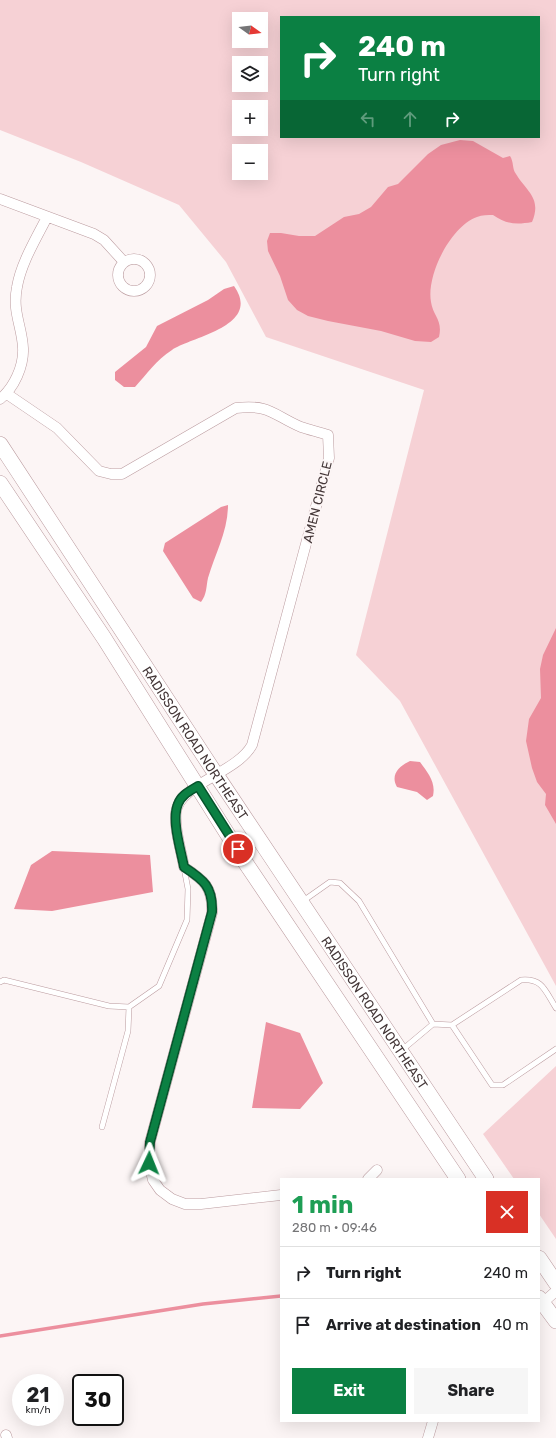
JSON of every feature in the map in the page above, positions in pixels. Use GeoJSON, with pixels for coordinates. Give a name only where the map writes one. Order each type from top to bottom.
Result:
{"type":"FeatureCollection","features":[{"type":"Feature","properties":{"kind":"main road","name":"RADISSON ROAD NORTHEAST"},"geometry":{"type":"LineString","coordinates":[[0,444],[217,776],[485,1178]]}},
{"type":"Feature","properties":{"kind":"main road","name":"RADISSON ROAD NORTHEAST"},"geometry":{"type":"LineString","coordinates":[[0,483],[104,638],[245,862],[457,1178]]}},
{"type":"Feature","properties":{"kind":"main road"},"geometry":{"type":"LineString","coordinates":[[540,1259],[556,1283]]}},
{"type":"Feature","properties":{"kind":"main road"},"geometry":{"type":"LineString","coordinates":[[540,1303],[556,1321]]}},
{"type":"Feature","properties":{"kind":"street"},"geometry":{"type":"LineString","coordinates":[[0,200],[94,234],[104,240],[124,262]]}},
{"type":"Feature","properties":{"kind":"street"},"geometry":{"type":"LineString","coordinates":[[3,397],[18,374],[23,348],[15,302],[17,285],[22,270],[47,217]]}},
{"type":"Feature","properties":{"kind":"street","name":"AMEN CIRCLE"},"geometry":{"type":"LineString","coordinates":[[3,397],[57,428],[99,471],[111,474],[122,474],[236,408],[252,406],[269,409],[301,426],[328,435],[329,458],[256,733],[248,753],[240,761],[217,776]]}},
{"type":"Feature","properties":{"kind":"street"},"geometry":{"type":"LineString","coordinates":[[217,776],[198,786],[182,798],[176,812],[176,827],[184,867],[202,878],[210,890],[212,912],[150,1142],[149,1163],[153,1180],[160,1190],[172,1199],[185,1204],[201,1204],[280,1195]]}},
{"type":"Feature","properties":{"kind":"street"},"geometry":{"type":"LineString","coordinates":[[369,1178],[377,1170]]}},
{"type":"Feature","properties":{"kind":"street"},"geometry":{"type":"LineString","coordinates":[[540,1303],[556,1291]]}},
{"type":"Feature","properties":{"kind":"street"},"geometry":{"type":"LineString","coordinates":[[428,1438],[433,1422]]}},
{"type":"Feature","properties":{"kind":"lane"},"geometry":{"type":"LineString","coordinates":[[0,982],[4,980],[109,1006],[129,1007],[159,986],[186,920],[188,889],[184,867]]}},
{"type":"Feature","properties":{"kind":"lane"},"geometry":{"type":"LineString","coordinates":[[302,902],[330,882],[340,883],[358,901],[433,1024]]}},
{"type":"Feature","properties":{"kind":"lane"},"geometry":{"type":"LineString","coordinates":[[401,1050],[433,1024],[452,1025],[521,980],[532,978],[540,983],[556,1008]]}},
{"type":"Feature","properties":{"kind":"lane"},"geometry":{"type":"LineString","coordinates":[[102,1126],[128,1031],[129,1007]]}},
{"type":"Feature","properties":{"kind":"lane"},"geometry":{"type":"LineString","coordinates":[[452,1025],[492,1085],[503,1085],[556,1049]]}},
{"type":"Feature","properties":{"kind":"shaded area"},"geometry":{"type":"Polygon","coordinates":[[[0,0],[556,0],[556,986],[400,701],[356,655],[424,390],[266,337],[226,262],[179,205],[81,162],[0,130],[0,0]]]}},
{"type":"Feature","properties":{"kind":"shaded area"},"geometry":{"type":"Polygon","coordinates":[[[460,140],[473,141],[503,158],[510,156],[515,172],[532,196],[535,214],[532,222],[521,223],[507,222],[493,215],[479,216],[467,222],[458,230],[442,253],[432,279],[430,291],[431,302],[440,326],[439,337],[431,342],[415,341],[381,331],[308,316],[297,310],[288,300],[280,276],[268,251],[267,241],[270,233],[315,236],[344,217],[359,214],[371,207],[388,187],[398,184],[428,154],[441,145],[460,140]]]}},
{"type":"Feature","properties":{"kind":"shaded area"},"geometry":{"type":"Polygon","coordinates":[[[234,286],[240,300],[239,311],[232,320],[222,328],[182,345],[166,354],[135,387],[124,387],[115,380],[115,372],[146,347],[157,326],[208,300],[224,289],[234,286]]]}},
{"type":"Feature","properties":{"kind":"shaded area"},"geometry":{"type":"Polygon","coordinates":[[[228,505],[224,533],[201,602],[193,598],[163,551],[165,543],[221,507],[228,505]]]}},
{"type":"Feature","properties":{"kind":"shaded area"},"geometry":{"type":"Polygon","coordinates":[[[556,628],[556,824],[545,805],[546,794],[537,782],[532,768],[526,741],[529,719],[541,698],[540,669],[543,655],[556,628]]]}},
{"type":"Feature","properties":{"kind":"shaded area"},"geometry":{"type":"Polygon","coordinates":[[[410,761],[420,762],[431,778],[434,791],[433,796],[427,800],[417,792],[397,787],[395,783],[395,775],[399,768],[410,761]]]}},
{"type":"Feature","properties":{"kind":"shaded area"},"geometry":{"type":"Polygon","coordinates":[[[52,851],[150,855],[153,892],[52,911],[14,909],[31,865],[52,851]]]}},
{"type":"Feature","properties":{"kind":"shaded area"},"geometry":{"type":"Polygon","coordinates":[[[266,1022],[300,1033],[323,1083],[300,1109],[252,1108],[266,1022]]]}},
{"type":"Feature","properties":{"kind":"shaded area"},"geometry":{"type":"Polygon","coordinates":[[[556,1066],[556,1239],[540,1215],[540,1178],[513,1178],[483,1134],[556,1066]]]}},
{"type":"Feature","properties":{"kind":"waterway"},"geometry":{"type":"LineString","coordinates":[[0,1336],[203,1304],[280,1296]]}},
{"type":"Feature","properties":{"kind":"route"},"geometry":{"type":"LineString","coordinates":[[149,1163],[150,1142],[212,912],[210,890],[202,878],[184,867],[176,827],[176,812],[178,804],[182,798],[198,786],[238,849]]}}]}
